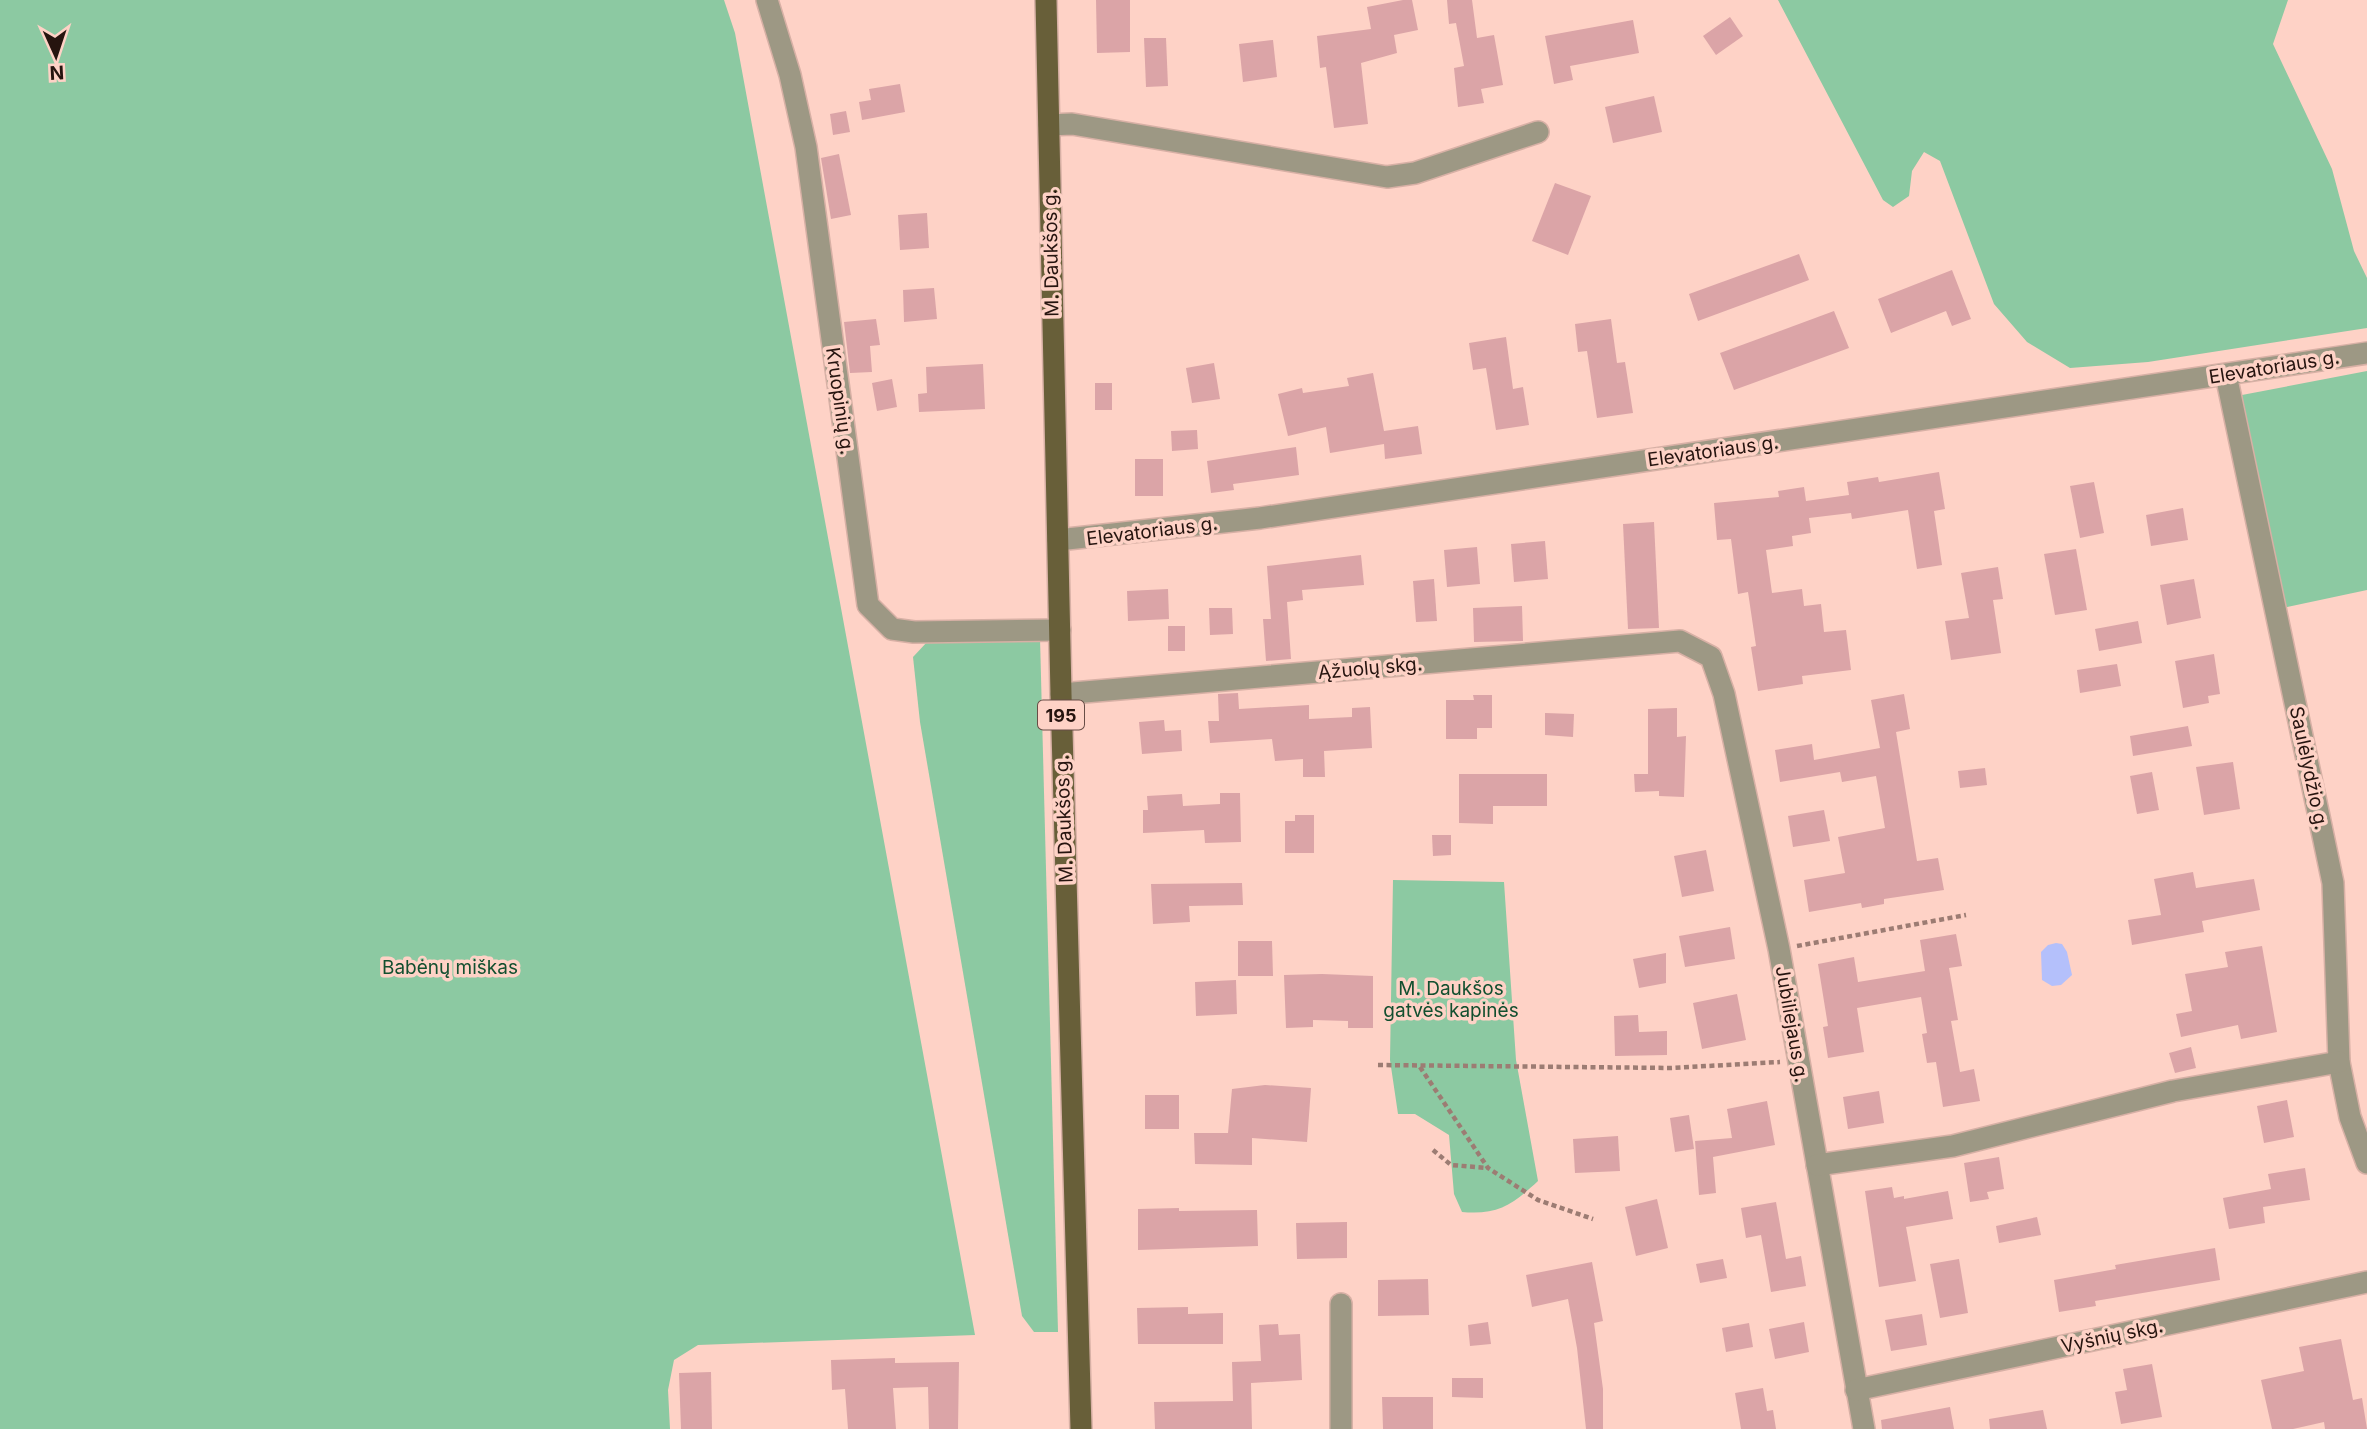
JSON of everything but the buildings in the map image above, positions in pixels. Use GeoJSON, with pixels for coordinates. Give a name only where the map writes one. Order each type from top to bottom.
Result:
{"type":"FeatureCollection","features":[{"type":"Feature","properties":{"kind":"main road","name":"M. Daukšos g."},"geometry":{"type":"LineString","coordinates":[[1046,0],[1060,694],[1081,1429]]}},
{"type":"Feature","properties":{"kind":"street","name":"Kruopinių g."},"geometry":{"type":"LineString","coordinates":[[767,0],[790,75],[806,147],[868,605],[892,629],[914,632],[1060,630]]}},
{"type":"Feature","properties":{"kind":"street"},"geometry":{"type":"LineString","coordinates":[[1049,125],[1072,124],[1387,177],[1415,173],[1538,132]]}},
{"type":"Feature","properties":{"kind":"street","name":"Elevatoriaus g."},"geometry":{"type":"LineString","coordinates":[[1058,540],[1260,518],[2367,353]]}},
{"type":"Feature","properties":{"kind":"street","name":"Saulėlydžio g."},"geometry":{"type":"LineString","coordinates":[[2225,375],[2333,883],[2339,1062],[2350,1117],[2367,1163]]}},
{"type":"Feature","properties":{"kind":"street","name":"Ąžuolų skg."},"geometry":{"type":"LineString","coordinates":[[1060,694],[1680,641]]}},
{"type":"Feature","properties":{"kind":"street","name":"Jubiliejaus g."},"geometry":{"type":"LineString","coordinates":[[1680,641],[1710,657],[1724,694],[1779,949],[1864,1429]]}},
{"type":"Feature","properties":{"kind":"street"},"geometry":{"type":"LineString","coordinates":[[1817,1165],[1953,1146],[2173,1091],[2339,1062]]}},
{"type":"Feature","properties":{"kind":"street","name":"Vyšnių skg."},"geometry":{"type":"LineString","coordinates":[[1856,1390],[2367,1282]]}},
{"type":"Feature","properties":{"kind":"street"},"geometry":{"type":"LineString","coordinates":[[1341,1304],[1341,1429]]}},
{"type":"Feature","properties":{"kind":"path"},"geometry":{"type":"LineString","coordinates":[[1779,949],[1966,915]]}},
{"type":"Feature","properties":{"kind":"path"},"geometry":{"type":"LineString","coordinates":[[1378,1065],[1671,1068],[1798,1061]]}},
{"type":"Feature","properties":{"kind":"path"},"geometry":{"type":"LineString","coordinates":[[1420,1067],[1488,1168],[1538,1200],[1593,1219]]}},
{"type":"Feature","properties":{"kind":"path"},"geometry":{"type":"LineString","coordinates":[[1433,1150],[1451,1164],[1488,1168]]}},
{"type":"Feature","properties":{"kind":"green space","name":"Babėnų miškas"},"geometry":{"type":"Polygon","coordinates":[[[0,0],[724,0],[735,33],[975,1335],[698,1345],[674,1360],[668,1390],[670,1429],[0,1429],[0,0]]]}},
{"type":"Feature","properties":{"kind":"green space"},"geometry":{"type":"Polygon","coordinates":[[[1778,0],[2288,0],[2273,44],[2332,169],[2354,251],[2367,278],[2367,328],[2148,362],[2070,368],[2027,342],[1994,304],[1940,161],[1924,152],[1912,171],[1909,196],[1893,207],[1883,200],[1778,0]]]}},
{"type":"Feature","properties":{"kind":"green space"},"geometry":{"type":"Polygon","coordinates":[[[2367,371],[2367,590],[2282,608],[2242,395],[2367,371]]]}},
{"type":"Feature","properties":{"kind":"green space"},"geometry":{"type":"Polygon","coordinates":[[[1040,638],[1058,1332],[1034,1332],[1022,1316],[920,722],[913,657],[928,641],[1040,638]]]}},
{"type":"Feature","properties":{"kind":"green space","name":"M. Daukšos gatvės kapinės"},"geometry":{"type":"Polygon","coordinates":[[[1393,880],[1504,882],[1516,1060],[1538,1181],[1512,1202],[1495,1210],[1462,1212],[1454,1194],[1449,1135],[1415,1114],[1398,1114],[1390,1060],[1393,880]]]}},
{"type":"Feature","properties":{"kind":"water"},"geometry":{"type":"Polygon","coordinates":[[[2062,944],[2067,952],[2072,975],[2061,985],[2052,986],[2042,980],[2041,952],[2048,945],[2062,944]]]}}]}
